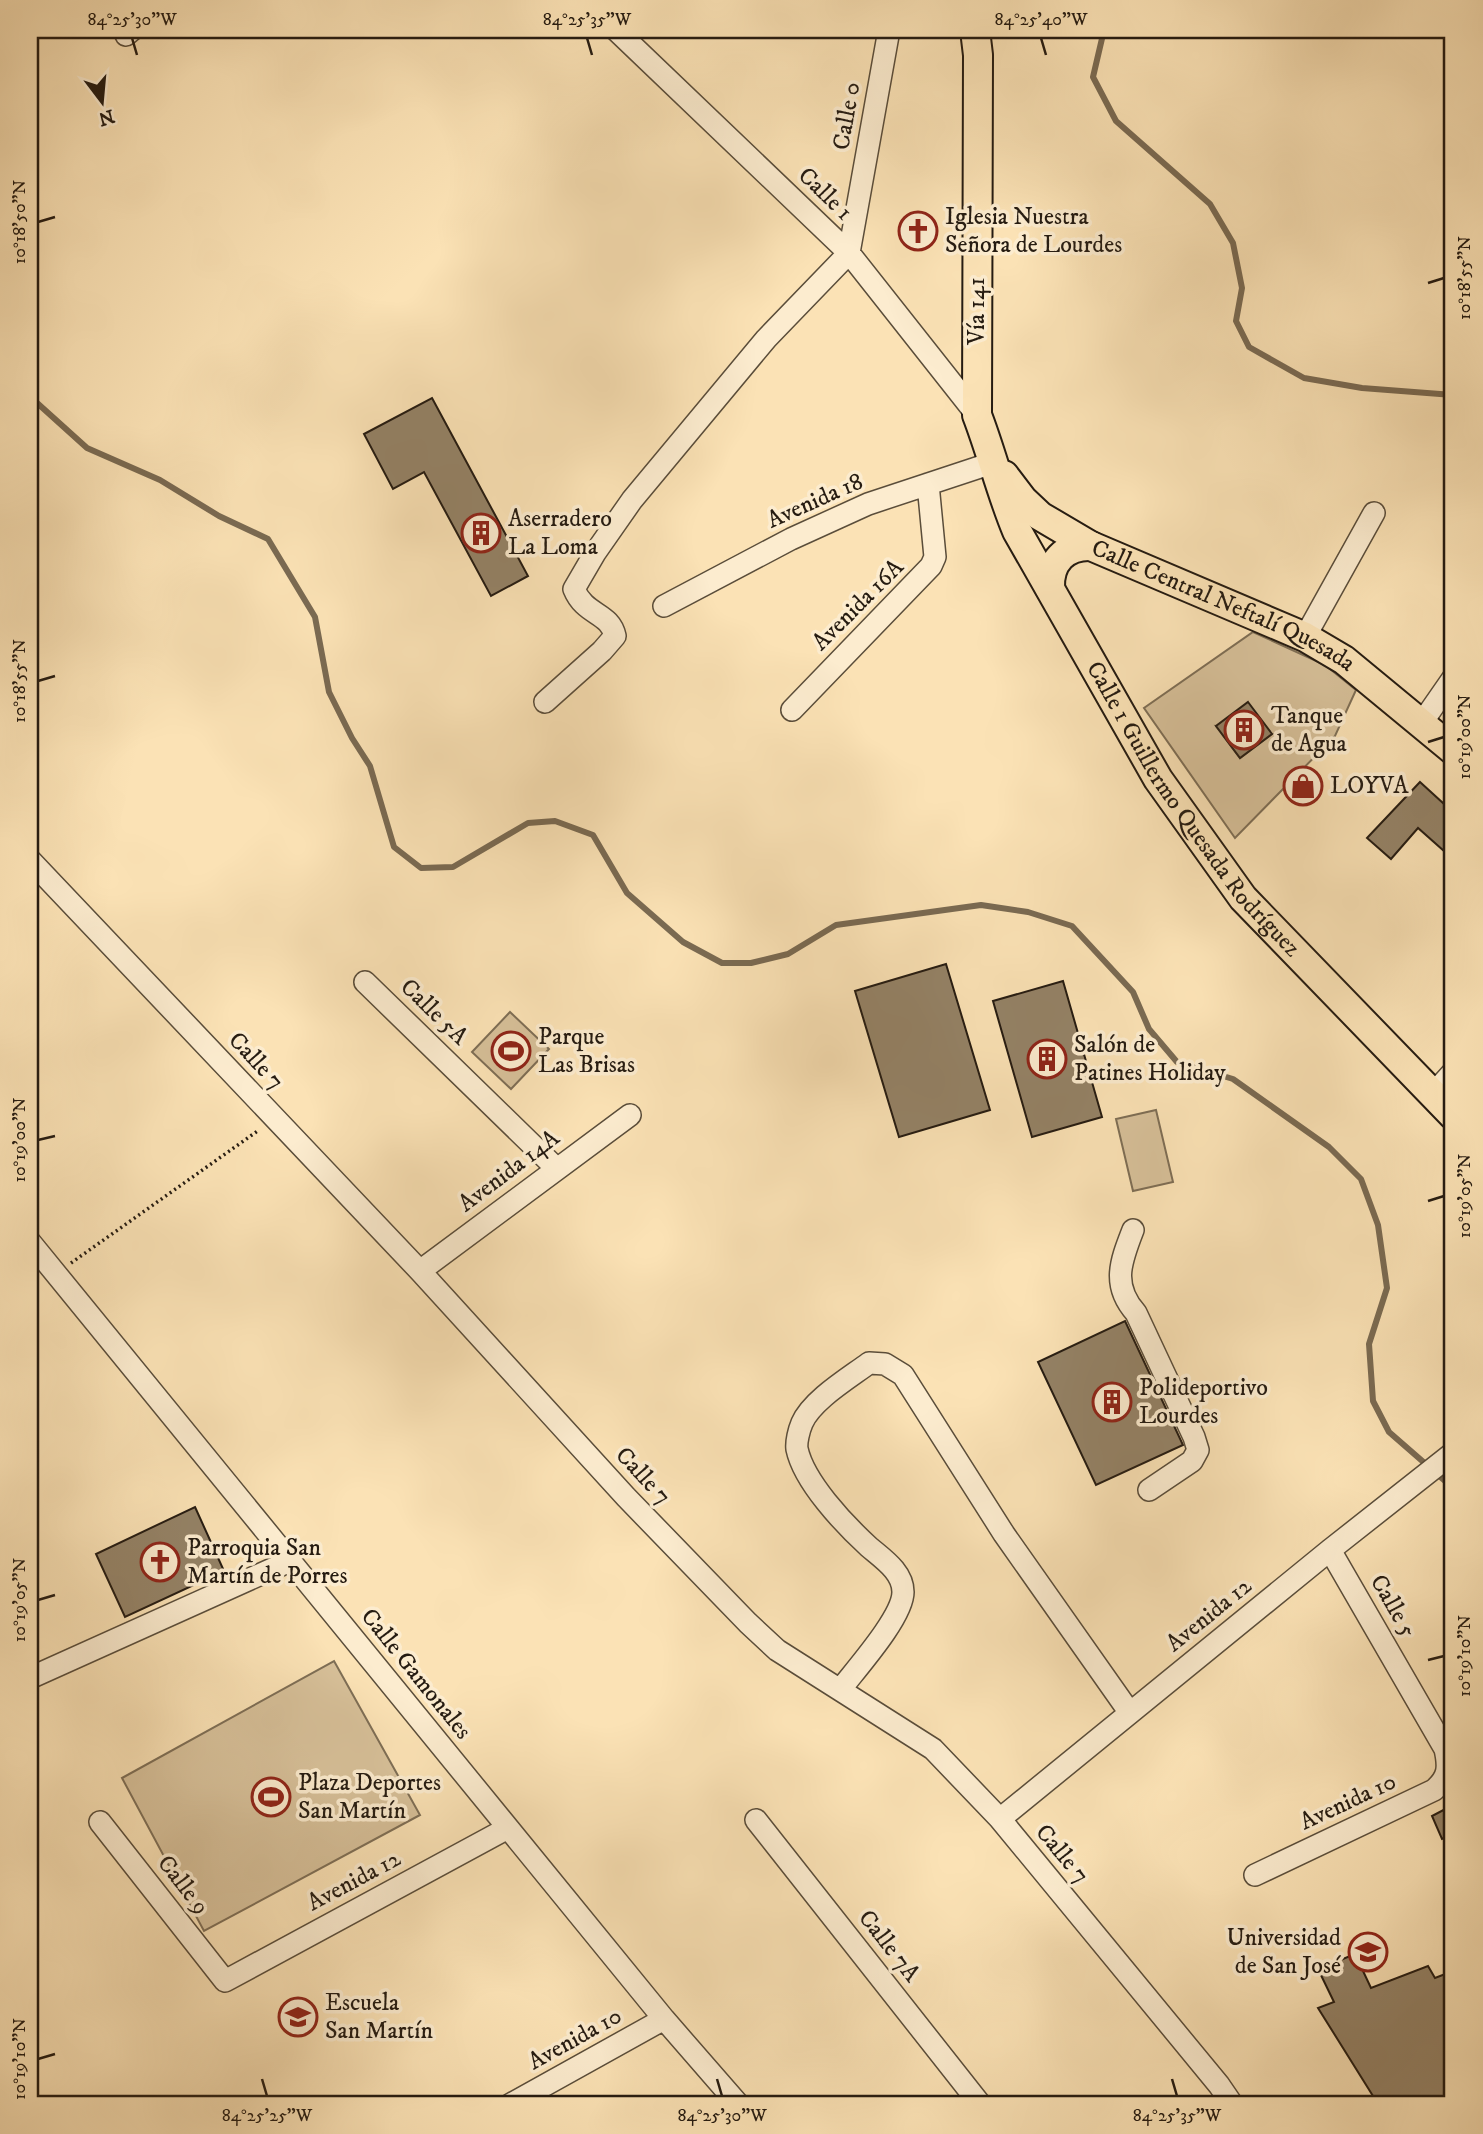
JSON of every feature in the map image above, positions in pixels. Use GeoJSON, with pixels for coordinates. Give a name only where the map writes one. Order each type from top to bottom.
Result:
{"type":"FeatureCollection","features":[{"type":"Feature","properties":{"kind":"main road","name":"Vía 141"},"geometry":{"type":"LineString","coordinates":[[975,30],[978,55],[977,415],[995,463]]}},
{"type":"Feature","properties":{"kind":"main road","name":"Calle Central Neftalí Quesada"},"geometry":{"type":"LineString","coordinates":[[995,463],[1031,508],[1091,546],[1305,637],[1344,660],[1453,750]]}},
{"type":"Feature","properties":{"kind":"main road","name":"Calle 1 Guillermo Quesada Rodríguez"},"geometry":{"type":"LineString","coordinates":[[995,463],[1003,497],[1017,531],[1158,779],[1243,898],[1453,1115]]}},
{"type":"Feature","properties":{"kind":"main road"},"geometry":{"type":"LineString","coordinates":[[1051,588],[1052,569],[1063,553],[1072,548],[1091,546]]}},
{"type":"Feature","properties":{"kind":"street","name":"Calle 1"},"geometry":{"type":"LineString","coordinates":[[616,30],[849,253],[977,415]]}},
{"type":"Feature","properties":{"kind":"street","name":"Calle 0"},"geometry":{"type":"LineString","coordinates":[[849,253],[889,30]]}},
{"type":"Feature","properties":{"kind":"street"},"geometry":{"type":"LineString","coordinates":[[545,702],[615,636],[613,627],[607,620],[580,603],[574,589],[595,553],[632,500],[757,349],[849,253]]}},
{"type":"Feature","properties":{"kind":"street","name":"Avenida 18"},"geometry":{"type":"LineString","coordinates":[[664,606],[802,534],[868,504],[995,463]]}},
{"type":"Feature","properties":{"kind":"street","name":"Avenida 16A"},"geometry":{"type":"LineString","coordinates":[[792,710],[931,566],[935,557],[928,484]]}},
{"type":"Feature","properties":{"kind":"street"},"geometry":{"type":"LineString","coordinates":[[1305,637],[1374,513]]}},
{"type":"Feature","properties":{"kind":"street"},"geometry":{"type":"LineString","coordinates":[[1422,724],[1453,678]]}},
{"type":"Feature","properties":{"kind":"street","name":"Calle 7"},"geometry":{"type":"LineString","coordinates":[[30,860],[420,1271],[617,1487],[748,1623],[777,1650],[933,1749],[1000,1819],[1232,2104]]}},
{"type":"Feature","properties":{"kind":"street","name":"Calle 5A"},"geometry":{"type":"LineString","coordinates":[[365,982],[556,1168]]}},
{"type":"Feature","properties":{"kind":"street"},"geometry":{"type":"LineString","coordinates":[[1432,1095],[1453,1072]]}},
{"type":"Feature","properties":{"kind":"street","name":"Avenida 14A"},"geometry":{"type":"LineString","coordinates":[[420,1271],[630,1115]]}},
{"type":"Feature","properties":{"kind":"street"},"geometry":{"type":"LineString","coordinates":[[1133,1230],[1121,1262],[1121,1290],[1126,1302],[1136,1313],[1198,1450],[1192,1461],[1149,1490]]}},
{"type":"Feature","properties":{"kind":"street","name":"Calle Gamonales"},"geometry":{"type":"LineString","coordinates":[[30,1242],[44,1267],[290,1561],[664,2020],[738,2104]]}},
{"type":"Feature","properties":{"kind":"street"},"geometry":{"type":"LineString","coordinates":[[840,1690],[897,1615],[903,1592],[900,1575],[848,1527],[801,1463],[796,1445],[802,1423],[813,1407],[869,1363],[885,1364],[903,1375],[1004,1534],[1130,1713]]}},
{"type":"Feature","properties":{"kind":"street","name":"Avenida 12"},"geometry":{"type":"LineString","coordinates":[[1000,1819],[1453,1453]]}},
{"type":"Feature","properties":{"kind":"street","name":"Calle 5"},"geometry":{"type":"LineString","coordinates":[[1330,1550],[1445,1749],[1448,1763]]}},
{"type":"Feature","properties":{"kind":"street"},"geometry":{"type":"LineString","coordinates":[[30,1678],[290,1561]]}},
{"type":"Feature","properties":{"kind":"street","name":"Avenida 10"},"geometry":{"type":"LineString","coordinates":[[1255,1875],[1434,1790],[1448,1774],[1448,1763]]}},
{"type":"Feature","properties":{"kind":"street","name":"Calle 7A"},"geometry":{"type":"LineString","coordinates":[[756,1819],[981,2104]]}},
{"type":"Feature","properties":{"kind":"street","name":"Calle 9"},"geometry":{"type":"LineString","coordinates":[[100,1822],[225,1981]]}},
{"type":"Feature","properties":{"kind":"street","name":"Avenida 12"},"geometry":{"type":"LineString","coordinates":[[225,1981],[508,1828]]}},
{"type":"Feature","properties":{"kind":"street","name":"Avenida 10"},"geometry":{"type":"LineString","coordinates":[[511,2104],[664,2020]]}},
{"type":"Feature","properties":{"kind":"path"},"geometry":{"type":"LineString","coordinates":[[44,1267],[275,1119]]}},
{"type":"Feature","properties":{"kind":"shaded area"},"geometry":{"type":"Polygon","coordinates":[[[1253,632],[1325,665],[1356,690],[1335,736],[1235,838],[1144,708],[1253,632]],[[1216,726],[1240,758],[1272,734],[1216,726]]]}},
{"type":"Feature","properties":{"kind":"shaded area","name":"Parque Las Brisas"},"geometry":{"type":"Polygon","coordinates":[[[510,1012],[549,1049],[511,1089],[472,1052],[510,1012]]]}},
{"type":"Feature","properties":{"kind":"shaded area"},"geometry":{"type":"Polygon","coordinates":[[[1156,1110],[1173,1182],[1133,1191],[1116,1119],[1156,1110]]]}},
{"type":"Feature","properties":{"kind":"shaded area","name":"Plaza Deportes San Martín"},"geometry":{"type":"Polygon","coordinates":[[[334,1661],[420,1815],[204,1931],[122,1778],[334,1661]]]}},
{"type":"Feature","properties":{"kind":"building","name":"Aserradero La Loma"},"geometry":{"type":"Polygon","coordinates":[[[432,398],[528,576],[491,596],[424,472],[393,489],[364,434],[432,398]]]}},
{"type":"Feature","properties":{"kind":"building","name":"Tanque de Agua"},"geometry":{"type":"Polygon","coordinates":[[[1248,702],[1272,734],[1240,758],[1216,726],[1248,702]]]}},
{"type":"Feature","properties":{"kind":"building","name":"LOYVA"},"geometry":{"type":"Polygon","coordinates":[[[1300,772],[1319,788],[1306,801],[1288,784],[1300,772]]]}},
{"type":"Feature","properties":{"kind":"building"},"geometry":{"type":"Polygon","coordinates":[[[1420,782],[1443,803],[1453,792],[1453,859],[1418,828],[1391,859],[1367,838],[1420,782]]]}},
{"type":"Feature","properties":{"kind":"building"},"geometry":{"type":"Polygon","coordinates":[[[946,964],[990,1110],[899,1137],[855,991],[946,964]]]}},
{"type":"Feature","properties":{"kind":"building","name":"Salón de Patines Holiday"},"geometry":{"type":"Polygon","coordinates":[[[1063,981],[1102,1117],[1032,1137],[993,1001],[1063,981]]]}},
{"type":"Feature","properties":{"kind":"building","name":"Polideportivo Lourdes"},"geometry":{"type":"Polygon","coordinates":[[[1125,1321],[1183,1445],[1096,1485],[1038,1362],[1125,1321]]]}},
{"type":"Feature","properties":{"kind":"building","name":"Parroquia San Martín de Porres"},"geometry":{"type":"Polygon","coordinates":[[[195,1507],[224,1571],[125,1617],[96,1554],[195,1507]]]}},
{"type":"Feature","properties":{"kind":"building"},"geometry":{"type":"Polygon","coordinates":[[[1453,1805],[1453,1834],[1442,1839],[1432,1816],[1453,1805]]]}},
{"type":"Feature","properties":{"kind":"building"},"geometry":{"type":"Polygon","coordinates":[[[1355,1954],[1371,1988],[1428,1966],[1435,1978],[1453,1971],[1453,2104],[1378,2104],[1318,2008],[1334,2002],[1318,1969],[1355,1954]]]}},
{"type":"Feature","properties":{"kind":"waterway"},"geometry":{"type":"LineString","coordinates":[[1104,30],[1093,77],[1116,121],[1210,204],[1233,243],[1242,288],[1236,321],[1249,347],[1304,378],[1362,388],[1453,395]]}},
{"type":"Feature","properties":{"kind":"waterway"},"geometry":{"type":"LineString","coordinates":[[30,390],[36,402],[87,448],[160,480],[219,516],[268,539],[315,617],[329,692],[352,738],[370,766],[394,847],[421,868],[453,867],[528,823],[555,821],[593,835],[627,893],[683,942],[722,963],[751,963],[788,954],[836,925],[981,905],[1028,912],[1072,926],[1133,992],[1149,1029],[1177,1062],[1233,1079],[1329,1147],[1361,1179],[1378,1225],[1387,1288],[1369,1344],[1373,1401],[1389,1432],[1428,1466]]}},
{"type":"Feature","properties":{"kind":"waterway"},"geometry":{"type":"LineString","coordinates":[[1436,1473],[1453,1488]]}},
{"type":"Feature","properties":{"kind":"place","name":"Iglesia Nuestra Señora de Lourdes"},"geometry":{"type":"Point","coordinates":[918,231]}},
{"type":"Feature","properties":{"kind":"place","name":"Aserradero La Loma"},"geometry":{"type":"Point","coordinates":[481,533]}},
{"type":"Feature","properties":{"kind":"place","name":"Tanque de Agua"},"geometry":{"type":"Point","coordinates":[1244,730]}},
{"type":"Feature","properties":{"kind":"place","name":"LOYVA"},"geometry":{"type":"Point","coordinates":[1303,786]}},
{"type":"Feature","properties":{"kind":"place","name":"Parque Las Brisas"},"geometry":{"type":"Point","coordinates":[511,1051]}},
{"type":"Feature","properties":{"kind":"place","name":"Salón de Patines Holiday"},"geometry":{"type":"Point","coordinates":[1047,1059]}},
{"type":"Feature","properties":{"kind":"place","name":"Polideportivo Lourdes"},"geometry":{"type":"Point","coordinates":[1112,1402]}},
{"type":"Feature","properties":{"kind":"place","name":"Parroquia San Martín de Porres"},"geometry":{"type":"Point","coordinates":[160,1562]}},
{"type":"Feature","properties":{"kind":"place","name":"Plaza Deportes San Martín"},"geometry":{"type":"Point","coordinates":[271,1797]}},
{"type":"Feature","properties":{"kind":"place","name":"Universidad de San José"},"geometry":{"type":"Point","coordinates":[1368,1952]}},
{"type":"Feature","properties":{"kind":"place","name":"Escuela San Martín"},"geometry":{"type":"Point","coordinates":[298,2017]}}]}
